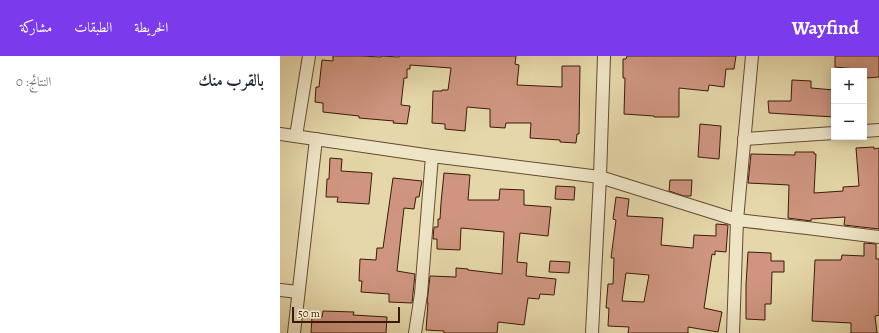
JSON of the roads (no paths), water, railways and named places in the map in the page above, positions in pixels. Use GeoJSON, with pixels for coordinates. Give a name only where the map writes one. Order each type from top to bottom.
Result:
{"type":"FeatureCollection","features":[{"type":"Feature","properties":{"kind":"street"},"geometry":{"type":"LineString","coordinates":[[296,136],[309,56]]}},
{"type":"Feature","properties":{"kind":"street"},"geometry":{"type":"LineString","coordinates":[[592,333],[600,177],[604,56]]}},
{"type":"Feature","properties":{"kind":"street"},"geometry":{"type":"LineString","coordinates":[[733,333],[737,220],[752,56]]}},
{"type":"Feature","properties":{"kind":"street"},"geometry":{"type":"LineString","coordinates":[[867,131],[879,130]]}},
{"type":"Feature","properties":{"kind":"street"},"geometry":{"type":"LineString","coordinates":[[744,139],[831,133]]}},
{"type":"Feature","properties":{"kind":"street"},"geometry":{"type":"LineString","coordinates":[[280,134],[432,156],[600,177],[737,220],[879,237]]}},
{"type":"Feature","properties":{"kind":"street"},"geometry":{"type":"LineString","coordinates":[[294,333],[316,140]]}},
{"type":"Feature","properties":{"kind":"street"},"geometry":{"type":"LineString","coordinates":[[415,333],[421,294],[432,156]]}},
{"type":"Feature","properties":{"kind":"street"},"geometry":{"type":"LineString","coordinates":[[280,290],[298,292]]}}]}
